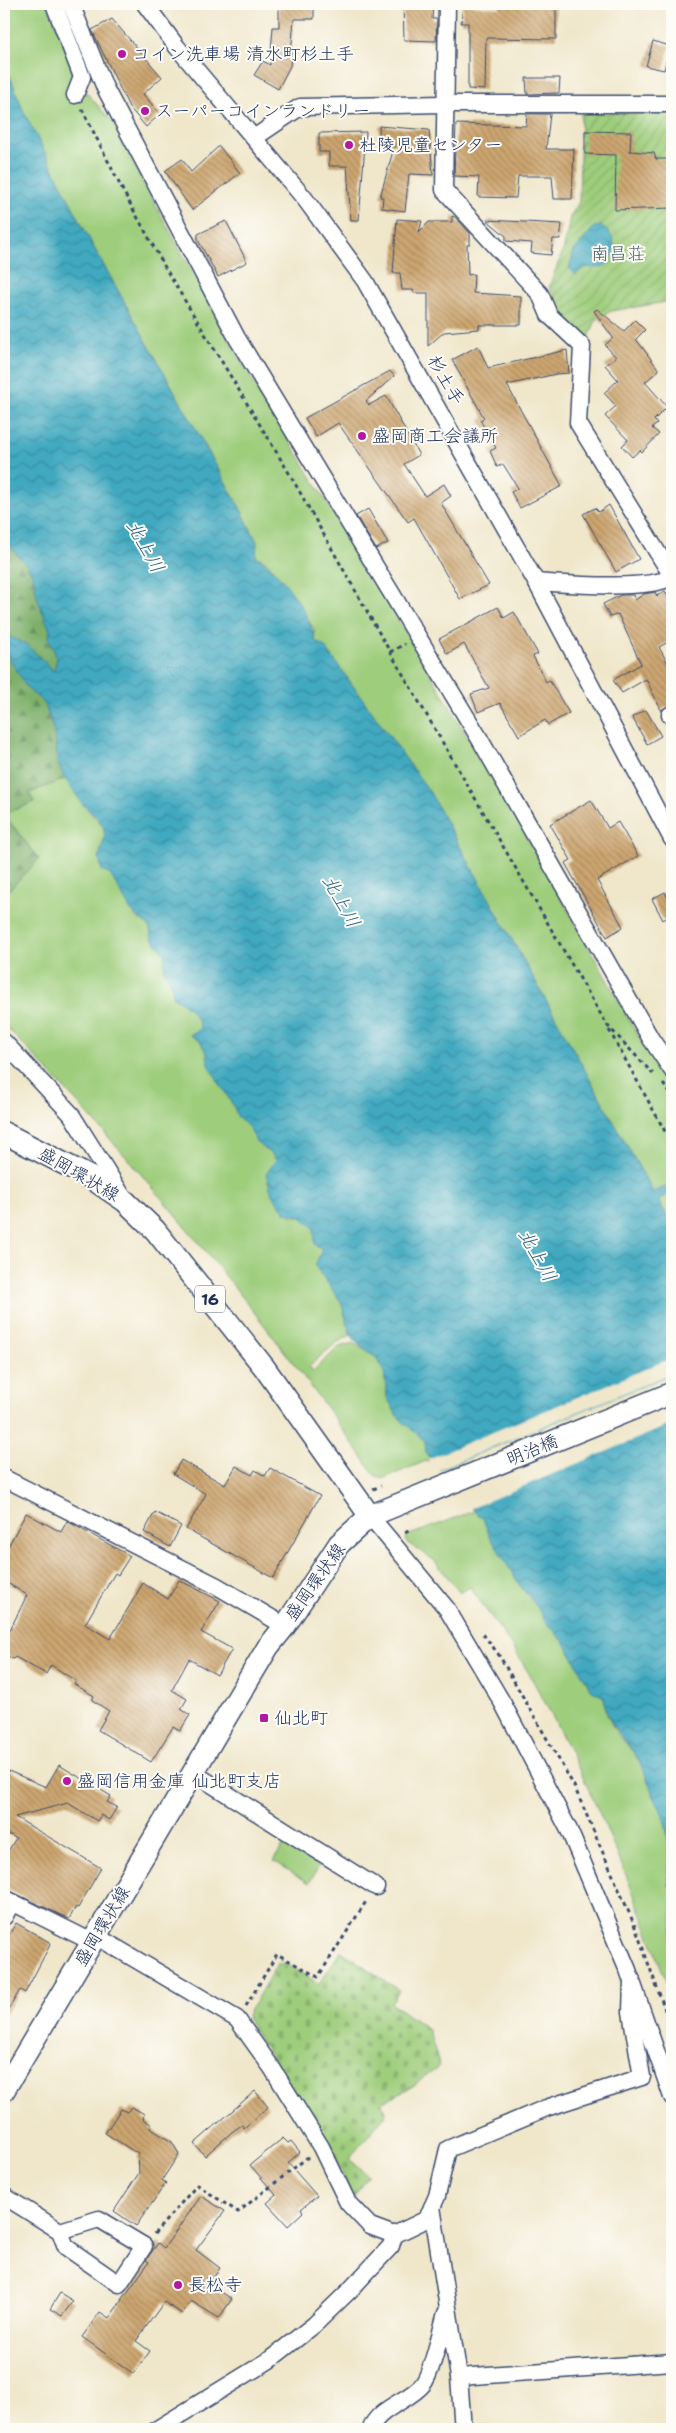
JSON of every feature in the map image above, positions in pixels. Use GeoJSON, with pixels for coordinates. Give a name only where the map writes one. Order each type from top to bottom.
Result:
{"type":"FeatureCollection","features":[{"type":"Feature","properties":{"kind":"main road","name":"盛岡環状線"},"geometry":{"type":"LineString","coordinates":[[4,1133],[88,1176],[125,1201],[155,1230],[264,1367],[370,1516],[339,1544],[285,1626],[268,1647],[4,2090]]}},
{"type":"Feature","properties":{"kind":"main road","name":"明治橋"},"geometry":{"type":"LineString","coordinates":[[370,1516],[672,1392]]}},
{"type":"Feature","properties":{"kind":"street"},"geometry":{"type":"LineString","coordinates":[[54,4],[82,77],[75,95]]}},
{"type":"Feature","properties":{"kind":"street"},"geometry":{"type":"LineString","coordinates":[[70,4],[105,88],[237,338],[478,736],[651,1040],[672,1070]]}},
{"type":"Feature","properties":{"kind":"street","name":"杉土手"},"geometry":{"type":"LineString","coordinates":[[145,4],[177,47],[305,199],[365,281],[536,582],[672,839]]}},
{"type":"Feature","properties":{"kind":"street"},"geometry":{"type":"LineString","coordinates":[[447,4],[444,190],[540,294],[549,315],[582,346],[578,423],[672,577],[662,583],[536,582]]}},
{"type":"Feature","properties":{"kind":"street"},"geometry":{"type":"LineString","coordinates":[[254,138],[300,107],[444,104],[672,104]]}},
{"type":"Feature","properties":{"kind":"street"},"geometry":{"type":"LineString","coordinates":[[4,1042],[72,1114],[125,1201]]}},
{"type":"Feature","properties":{"kind":"street"},"geometry":{"type":"LineString","coordinates":[[4,1478],[217,1586],[285,1626]]}},
{"type":"Feature","properties":{"kind":"street"},"geometry":{"type":"LineString","coordinates":[[370,1516],[447,1610],[502,1702],[569,1830],[632,1980],[672,2097]]}},
{"type":"Feature","properties":{"kind":"street"},"geometry":{"type":"LineString","coordinates":[[192,1772],[376,1887]]}},
{"type":"Feature","properties":{"kind":"street"},"geometry":{"type":"LineString","coordinates":[[4,1917],[8,1900],[94,1939],[237,2019],[272,2068],[320,2146],[348,2203],[370,2226],[394,2236]]}},
{"type":"Feature","properties":{"kind":"street"},"geometry":{"type":"LineString","coordinates":[[157,2429],[268,2361],[314,2325],[350,2290],[390,2246],[394,2236],[426,2219],[437,2196],[448,2149],[546,2108],[642,2077],[631,2012],[632,1980]]}},
{"type":"Feature","properties":{"kind":"street"},"geometry":{"type":"LineString","coordinates":[[4,2196],[60,2231],[66,2247],[119,2284],[144,2246],[99,2219],[60,2231]]}},
{"type":"Feature","properties":{"kind":"street"},"geometry":{"type":"LineString","coordinates":[[432,2207],[459,2377],[463,2429]]}},
{"type":"Feature","properties":{"kind":"street"},"geometry":{"type":"LineString","coordinates":[[371,2429],[378,2417],[415,2393],[424,2383],[448,2308]]}},
{"type":"Feature","properties":{"kind":"street"},"geometry":{"type":"LineString","coordinates":[[459,2377],[672,2362]]}},
{"type":"Feature","properties":{"kind":"path"},"geometry":{"type":"LineString","coordinates":[[75,95],[123,191],[167,271],[289,473],[390,652],[607,1025],[672,1144]]}},
{"type":"Feature","properties":{"kind":"path"},"geometry":{"type":"LineString","coordinates":[[607,1025],[672,1095]]}},
{"type":"Feature","properties":{"kind":"path"},"geometry":{"type":"LineString","coordinates":[[373,1489],[381,1486]]}},
{"type":"Feature","properties":{"kind":"path"},"geometry":{"type":"LineString","coordinates":[[404,1532],[412,1528]]}},
{"type":"Feature","properties":{"kind":"path"},"geometry":{"type":"LineString","coordinates":[[237,2019],[277,1954],[318,1978],[376,1887]]}},
{"type":"Feature","properties":{"kind":"path"},"geometry":{"type":"LineString","coordinates":[[144,2246],[197,2185],[238,2212],[320,2146]]}},
{"type":"Feature","properties":{"kind":"green space"},"geometry":{"type":"Polygon","coordinates":[[[4,4],[47,4],[85,91],[116,126],[138,173],[244,366],[414,646],[526,836],[642,1042],[672,1086],[672,1184],[653,1192],[429,791],[325,647],[315,641],[314,629],[268,563],[256,556],[257,542],[240,508],[93,246],[23,110],[4,61],[4,4]]]}},
{"type":"Feature","properties":{"kind":"green space","name":"南昌荘"},"geometry":{"type":"Polygon","coordinates":[[[581,113],[672,113],[672,301],[611,311],[596,320],[587,342],[559,312],[549,287],[564,248],[570,217],[579,202],[581,113]]]}},
{"type":"Feature","properties":{"kind":"green space"},"geometry":{"type":"Polygon","coordinates":[[[4,540],[27,565],[33,576],[38,600],[50,630],[49,638],[57,658],[54,672],[26,644],[21,676],[27,688],[45,704],[54,732],[58,764],[65,779],[29,793],[34,802],[4,814],[4,540]]]}},
{"type":"Feature","properties":{"kind":"green space"},"geometry":{"type":"Polygon","coordinates":[[[65,779],[86,808],[103,827],[105,836],[101,855],[102,870],[110,874],[136,917],[149,926],[152,938],[165,954],[164,970],[172,985],[173,997],[190,1010],[199,1023],[201,1028],[190,1035],[200,1041],[207,1053],[208,1064],[234,1107],[238,1118],[248,1125],[263,1149],[272,1154],[276,1160],[291,1216],[300,1216],[314,1228],[315,1244],[322,1249],[322,1264],[342,1304],[351,1335],[336,1343],[309,1366],[313,1371],[339,1347],[353,1343],[377,1358],[384,1371],[387,1397],[397,1416],[425,1441],[426,1453],[431,1459],[382,1479],[375,1475],[244,1299],[198,1242],[103,1131],[4,1025],[4,895],[39,859],[4,814],[34,802],[29,793],[65,779]]]}},
{"type":"Feature","properties":{"kind":"green space"},"geometry":{"type":"Polygon","coordinates":[[[4,816],[39,859],[4,895],[4,816]]]}},
{"type":"Feature","properties":{"kind":"green space"},"geometry":{"type":"Polygon","coordinates":[[[672,1192],[672,1224],[659,1202],[661,1198],[672,1192]]]}},
{"type":"Feature","properties":{"kind":"green space"},"geometry":{"type":"Polygon","coordinates":[[[474,1511],[483,1518],[489,1535],[521,1587],[538,1608],[544,1620],[565,1643],[591,1690],[604,1697],[606,1713],[611,1723],[618,1735],[634,1753],[664,1816],[670,1852],[669,1885],[672,1890],[672,1999],[642,1915],[608,1832],[550,1711],[528,1672],[470,1587],[460,1593],[434,1560],[406,1542],[407,1536],[474,1511]]]}},
{"type":"Feature","properties":{"kind":"green space"},"geometry":{"type":"Polygon","coordinates":[[[284,1844],[319,1866],[309,1883],[274,1861],[284,1844]]]}},
{"type":"Feature","properties":{"kind":"green space"},"geometry":{"type":"Polygon","coordinates":[[[341,1951],[399,1990],[391,2003],[428,2029],[440,2066],[413,2086],[381,2103],[386,2114],[349,2159],[368,2175],[353,2198],[334,2154],[249,2023],[247,2015],[277,1964],[285,1963],[319,1984],[341,1951]]]}},
{"type":"Feature","properties":{"kind":"water","name":"北上川"},"geometry":{"type":"Polygon","coordinates":[[[4,61],[23,110],[93,246],[240,508],[257,542],[256,556],[274,571],[293,594],[308,619],[315,641],[325,647],[429,791],[653,1192],[672,1184],[672,1192],[661,1198],[659,1202],[672,1224],[672,1890],[669,1885],[669,1850],[666,1824],[640,1763],[611,1721],[605,1706],[604,1697],[591,1690],[565,1643],[544,1620],[538,1608],[521,1587],[489,1535],[483,1518],[474,1511],[426,1453],[425,1441],[397,1416],[387,1397],[384,1371],[377,1358],[359,1345],[351,1335],[341,1302],[315,1266],[322,1249],[315,1244],[314,1228],[300,1216],[286,1213],[272,1195],[266,1174],[276,1160],[272,1154],[257,1143],[248,1126],[238,1118],[234,1107],[208,1064],[207,1053],[200,1041],[190,1035],[200,1028],[199,1023],[190,1010],[173,997],[172,985],[164,970],[165,954],[152,938],[149,926],[131,911],[110,874],[102,871],[99,857],[105,836],[103,826],[98,818],[84,806],[65,779],[58,764],[54,732],[45,704],[27,688],[8,656],[5,643],[8,636],[26,644],[54,671],[57,658],[49,638],[50,630],[38,600],[33,576],[27,565],[4,540],[4,61]]]}},
{"type":"Feature","properties":{"kind":"water"},"geometry":{"type":"Polygon","coordinates":[[[602,226],[613,240],[614,251],[612,256],[605,266],[585,268],[575,275],[569,268],[574,251],[594,227],[602,226]]]}},
{"type":"Feature","properties":{"kind":"pier"},"geometry":{"type":"Polygon","coordinates":[[[672,1358],[672,1373],[437,1470],[428,1459],[672,1358]]]}},
{"type":"Feature","properties":{"kind":"pier"},"geometry":{"type":"Polygon","coordinates":[[[672,1374],[672,1424],[469,1509],[438,1471],[672,1374]]]}},
{"type":"Feature","properties":{"kind":"building"},"geometry":{"type":"Polygon","coordinates":[[[279,4],[314,4],[314,19],[294,19],[290,66],[278,89],[254,75],[263,61],[270,65],[273,27],[279,27],[279,4]]]}},
{"type":"Feature","properties":{"kind":"building"},"geometry":{"type":"Polygon","coordinates":[[[403,4],[433,4],[432,19],[437,19],[436,41],[404,40],[403,4]]]}},
{"type":"Feature","properties":{"kind":"building"},"geometry":{"type":"Polygon","coordinates":[[[463,4],[500,8],[500,5],[556,5],[556,39],[486,38],[485,90],[468,89],[468,23],[461,23],[463,4]]]}},
{"type":"Feature","properties":{"kind":"building","name":"コイン洗車場 清水町杉土手"},"geometry":{"type":"Polygon","coordinates":[[[112,19],[162,77],[143,94],[160,114],[146,127],[129,107],[92,30],[112,19]]]}},
{"type":"Feature","properties":{"kind":"building"},"geometry":{"type":"Polygon","coordinates":[[[653,41],[670,46],[664,70],[646,66],[653,41]]]}},
{"type":"Feature","properties":{"kind":"building"},"geometry":{"type":"Polygon","coordinates":[[[526,78],[560,78],[559,93],[527,94],[526,78]]]}},
{"type":"Feature","properties":{"kind":"building"},"geometry":{"type":"Polygon","coordinates":[[[527,114],[550,114],[546,149],[574,149],[572,199],[554,199],[552,176],[518,176],[516,198],[478,197],[479,177],[454,176],[456,124],[526,126],[527,114]]]}},
{"type":"Feature","properties":{"kind":"building"},"geometry":{"type":"Polygon","coordinates":[[[379,126],[429,130],[433,175],[409,174],[405,211],[382,208],[383,197],[380,197],[395,144],[380,144],[379,126]]]}},
{"type":"Feature","properties":{"kind":"building"},"geometry":{"type":"Polygon","coordinates":[[[585,131],[631,132],[630,151],[654,153],[656,159],[672,159],[672,208],[615,210],[616,155],[585,154],[585,131]]]}},
{"type":"Feature","properties":{"kind":"building"},"geometry":{"type":"Polygon","coordinates":[[[366,132],[359,220],[351,220],[347,166],[329,166],[329,152],[319,152],[319,133],[366,132]]]}},
{"type":"Feature","properties":{"kind":"building"},"geometry":{"type":"Polygon","coordinates":[[[219,146],[240,173],[192,210],[165,171],[182,159],[191,172],[219,146]]]}},
{"type":"Feature","properties":{"kind":"building"},"geometry":{"type":"Polygon","coordinates":[[[452,216],[470,233],[470,244],[467,245],[468,275],[474,274],[473,293],[521,296],[521,325],[479,325],[479,329],[444,332],[428,346],[428,293],[414,293],[413,290],[402,290],[400,273],[393,273],[397,219],[422,221],[419,232],[429,222],[452,222],[452,216]]]}},
{"type":"Feature","properties":{"kind":"building"},"geometry":{"type":"Polygon","coordinates":[[[487,220],[562,224],[560,239],[553,239],[551,255],[531,253],[532,243],[506,241],[506,236],[487,220]]]}},
{"type":"Feature","properties":{"kind":"building"},"geometry":{"type":"Polygon","coordinates":[[[226,221],[247,262],[218,277],[198,240],[198,234],[226,221]]]}},
{"type":"Feature","properties":{"kind":"building"},"geometry":{"type":"Polygon","coordinates":[[[597,309],[624,331],[635,320],[645,330],[636,339],[659,370],[645,382],[667,407],[654,420],[657,424],[652,428],[659,434],[642,452],[640,450],[632,457],[622,446],[628,440],[605,416],[616,406],[604,393],[618,380],[605,365],[616,357],[605,345],[613,338],[594,311],[597,309]]]}},
{"type":"Feature","properties":{"kind":"building"},"geometry":{"type":"Polygon","coordinates":[[[478,346],[488,368],[567,350],[569,373],[507,385],[562,486],[520,508],[511,492],[518,488],[503,464],[497,467],[490,451],[496,448],[480,420],[484,418],[452,360],[478,346]]]}},
{"type":"Feature","properties":{"kind":"building"},"geometry":{"type":"Polygon","coordinates":[[[390,371],[394,376],[366,401],[369,405],[386,396],[419,455],[404,464],[425,496],[444,484],[451,496],[441,503],[489,585],[460,599],[414,518],[408,522],[338,423],[316,437],[305,418],[390,371]]]}},
{"type":"Feature","properties":{"kind":"building"},"geometry":{"type":"Polygon","coordinates":[[[609,505],[639,559],[616,572],[583,514],[595,508],[599,512],[609,505]]]}},
{"type":"Feature","properties":{"kind":"building"},"geometry":{"type":"Polygon","coordinates":[[[368,509],[388,543],[376,549],[356,516],[368,509]]]}},
{"type":"Feature","properties":{"kind":"building"},"geometry":{"type":"Polygon","coordinates":[[[665,591],[672,604],[672,640],[659,647],[672,671],[672,704],[661,710],[646,679],[622,693],[613,680],[641,664],[618,614],[610,617],[603,604],[621,595],[633,595],[635,600],[644,594],[655,592],[657,596],[665,591]]]}},
{"type":"Feature","properties":{"kind":"building"},"geometry":{"type":"Polygon","coordinates":[[[498,607],[504,618],[514,612],[538,654],[533,656],[546,682],[549,680],[569,713],[548,725],[545,720],[519,736],[500,703],[478,712],[471,694],[489,688],[464,644],[447,654],[439,639],[498,607]]]}},
{"type":"Feature","properties":{"kind":"building"},"geometry":{"type":"Polygon","coordinates":[[[646,710],[661,736],[647,744],[632,717],[646,710]]]}},
{"type":"Feature","properties":{"kind":"building"},"geometry":{"type":"Polygon","coordinates":[[[591,800],[608,828],[618,822],[638,856],[597,880],[623,927],[607,937],[565,863],[571,860],[550,824],[591,800]]]}},
{"type":"Feature","properties":{"kind":"building"},"geometry":{"type":"Polygon","coordinates":[[[665,892],[672,907],[672,915],[663,920],[652,899],[665,892]]]}},
{"type":"Feature","properties":{"kind":"building"},"geometry":{"type":"Polygon","coordinates":[[[181,1460],[225,1485],[236,1466],[252,1475],[255,1470],[265,1476],[270,1468],[320,1496],[273,1578],[186,1529],[206,1494],[173,1474],[181,1460]]]}},
{"type":"Feature","properties":{"kind":"building"},"geometry":{"type":"Polygon","coordinates":[[[155,1512],[181,1526],[170,1547],[144,1532],[155,1512]]]}},
{"type":"Feature","properties":{"kind":"building"},"geometry":{"type":"Polygon","coordinates":[[[26,1513],[61,1532],[67,1521],[130,1556],[118,1575],[115,1573],[85,1624],[110,1639],[143,1583],[168,1599],[179,1580],[220,1601],[201,1632],[232,1649],[217,1675],[189,1659],[172,1690],[187,1699],[181,1709],[190,1715],[180,1731],[173,1727],[151,1762],[98,1730],[109,1711],[92,1700],[94,1696],[74,1684],[76,1681],[51,1665],[46,1674],[15,1657],[13,1659],[4,1654],[4,1642],[27,1595],[4,1581],[4,1554],[26,1513]]]}},
{"type":"Feature","properties":{"kind":"building"},"geometry":{"type":"Polygon","coordinates":[[[59,1765],[111,1796],[107,1802],[117,1807],[109,1820],[101,1815],[97,1821],[68,1803],[15,1817],[101,1868],[78,1908],[76,1907],[69,1919],[4,1888],[4,1858],[16,1838],[4,1832],[4,1769],[46,1787],[59,1765]]]}},
{"type":"Feature","properties":{"kind":"building"},"geometry":{"type":"Polygon","coordinates":[[[16,1923],[51,1943],[25,1993],[20,1990],[4,2017],[4,1943],[16,1923]]]}},
{"type":"Feature","properties":{"kind":"building"},"geometry":{"type":"Polygon","coordinates":[[[255,2091],[268,2107],[244,2128],[242,2125],[233,2131],[205,2156],[194,2144],[255,2091]]]}},
{"type":"Feature","properties":{"kind":"building"},"geometry":{"type":"Polygon","coordinates":[[[132,2107],[144,2114],[143,2119],[152,2125],[150,2128],[172,2142],[179,2154],[162,2180],[166,2183],[136,2226],[114,2211],[139,2173],[138,2154],[105,2133],[121,2109],[127,2112],[132,2107]]]}},
{"type":"Feature","properties":{"kind":"building"},"geometry":{"type":"Polygon","coordinates":[[[283,2138],[288,2143],[291,2141],[300,2152],[288,2163],[317,2196],[301,2209],[303,2212],[288,2226],[267,2203],[276,2195],[250,2165],[283,2138]]]}},
{"type":"Feature","properties":{"kind":"building","name":"長松寺"},"geometry":{"type":"Polygon","coordinates":[[[201,2196],[225,2211],[196,2250],[220,2268],[209,2284],[232,2299],[219,2318],[191,2301],[182,2314],[164,2302],[136,2341],[150,2351],[134,2374],[82,2337],[100,2312],[109,2318],[149,2262],[146,2260],[158,2243],[164,2248],[201,2196]]]}},
{"type":"Feature","properties":{"kind":"building"},"geometry":{"type":"Polygon","coordinates":[[[60,2293],[73,2301],[62,2316],[50,2309],[60,2293]]]}},
{"type":"Feature","properties":{"kind":"place","name":"コイン洗車場 清水町杉土手"},"geometry":{"type":"Point","coordinates":[122,54]}},
{"type":"Feature","properties":{"kind":"place","name":"スーパーコインランドリー"},"geometry":{"type":"Point","coordinates":[145,111]}},
{"type":"Feature","properties":{"kind":"place","name":"杜陵児童センター"},"geometry":{"type":"Point","coordinates":[349,145]}},
{"type":"Feature","properties":{"kind":"place","name":"盛岡商工会議所"},"geometry":{"type":"Point","coordinates":[362,436]}},
{"type":"Feature","properties":{"kind":"place","name":"仙北町"},"geometry":{"type":"Point","coordinates":[264,1718]}},
{"type":"Feature","properties":{"kind":"place","name":"盛岡信用金庫 仙北町支店"},"geometry":{"type":"Point","coordinates":[67,1781]}},
{"type":"Feature","properties":{"kind":"place","name":"長松寺"},"geometry":{"type":"Point","coordinates":[178,2285]}}]}
